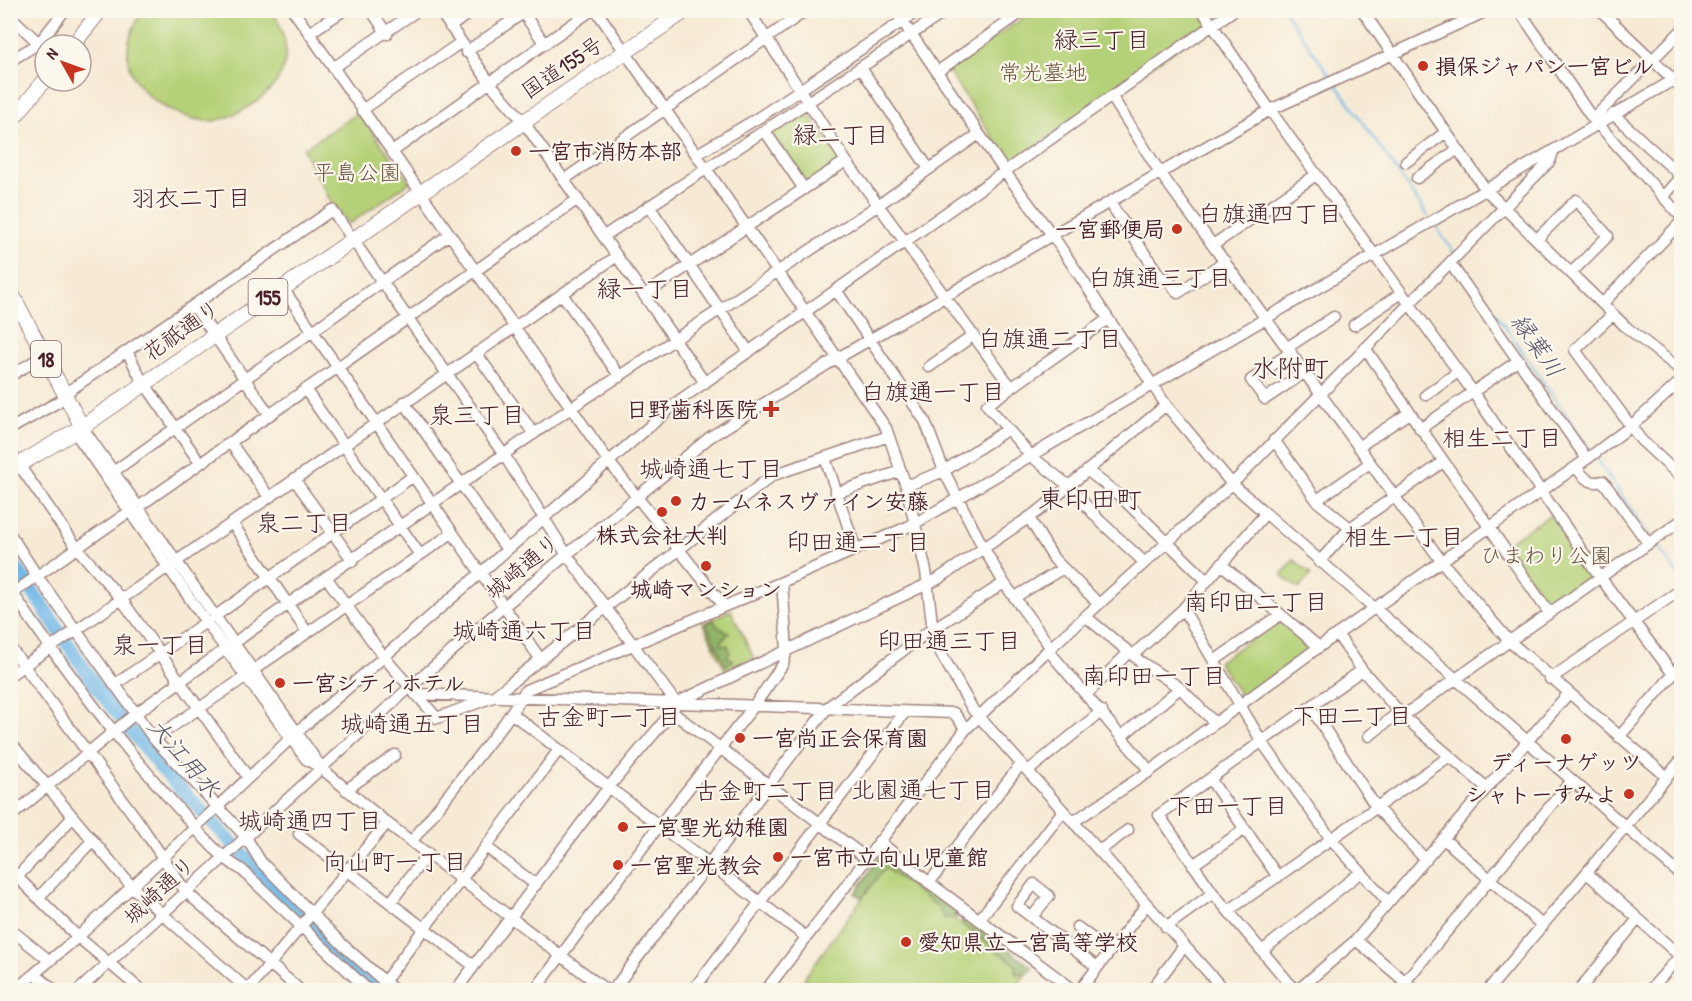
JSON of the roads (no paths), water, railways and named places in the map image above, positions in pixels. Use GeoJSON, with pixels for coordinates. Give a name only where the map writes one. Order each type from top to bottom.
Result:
{"type":"FeatureCollection","features":[{"type":"Feature","properties":{"kind":"highway","name":"国道155号"},"geometry":{"type":"LineString","coordinates":[[523,121],[686,10]]}},
{"type":"Feature","properties":{"kind":"highway","name":"花祇通り"},"geometry":{"type":"LineString","coordinates":[[13,462],[78,429],[523,121]]}},
{"type":"Feature","properties":{"kind":"main road"},"geometry":{"type":"LineString","coordinates":[[83,33],[101,10]]}},
{"type":"Feature","properties":{"kind":"main road"},"geometry":{"type":"LineString","coordinates":[[10,123],[34,93]]}},
{"type":"Feature","properties":{"kind":"main road","name":"18"},"geometry":{"type":"LineString","coordinates":[[10,290],[61,398]]}},
{"type":"Feature","properties":{"kind":"main road","name":"18"},"geometry":{"type":"LineString","coordinates":[[10,306],[78,429]]}},
{"type":"Feature","properties":{"kind":"street"},"geometry":{"type":"LineString","coordinates":[[50,33],[65,10]]}},
{"type":"Feature","properties":{"kind":"street"},"geometry":{"type":"LineString","coordinates":[[293,10],[609,462],[724,606]]}},
{"type":"Feature","properties":{"kind":"street"},"geometry":{"type":"LineString","coordinates":[[309,33],[344,10]]}},
{"type":"Feature","properties":{"kind":"street"},"geometry":{"type":"LineString","coordinates":[[371,10],[387,34]]}},
{"type":"Feature","properties":{"kind":"street"},"geometry":{"type":"LineString","coordinates":[[333,68],[387,34],[418,10]]}},
{"type":"Feature","properties":{"kind":"street"},"geometry":{"type":"LineString","coordinates":[[439,10],[463,47],[523,121],[565,179],[705,383]]}},
{"type":"Feature","properties":{"kind":"street"},"geometry":{"type":"LineString","coordinates":[[450,27],[473,10]]}},
{"type":"Feature","properties":{"kind":"street"},"geometry":{"type":"LineString","coordinates":[[392,152],[592,10]]}},
{"type":"Feature","properties":{"kind":"street"},"geometry":{"type":"LineString","coordinates":[[596,10],[667,109],[779,271],[836,359],[886,428],[906,486],[927,584],[934,641],[978,716],[1224,990]]}},
{"type":"Feature","properties":{"kind":"street"},"geometry":{"type":"LineString","coordinates":[[748,10],[798,91],[877,206],[946,296],[1011,387]]}},
{"type":"Feature","properties":{"kind":"street"},"geometry":{"type":"LineString","coordinates":[[565,179],[807,10]]}},
{"type":"Feature","properties":{"kind":"street"},"geometry":{"type":"LineString","coordinates":[[895,10],[1005,172],[1053,236],[1166,405],[1232,484],[1572,780],[1680,870]]}},
{"type":"Feature","properties":{"kind":"street"},"geometry":{"type":"LineString","coordinates":[[698,154],[798,91],[919,10]]}},
{"type":"Feature","properties":{"kind":"street"},"geometry":{"type":"LineString","coordinates":[[604,236],[948,10]]}},
{"type":"Feature","properties":{"kind":"street"},"geometry":{"type":"LineString","coordinates":[[937,72],[1025,10]]}},
{"type":"Feature","properties":{"kind":"street"},"geometry":{"type":"LineString","coordinates":[[1202,10],[1270,111],[1473,392],[1600,577],[1673,674]]}},
{"type":"Feature","properties":{"kind":"street"},"geometry":{"type":"LineString","coordinates":[[15,990],[78,937],[248,777],[383,656],[680,400],[1234,10]]}},
{"type":"Feature","properties":{"kind":"street"},"geometry":{"type":"LineString","coordinates":[[1362,10],[1486,190],[1613,314],[1649,347],[1682,371]]}},
{"type":"Feature","properties":{"kind":"street","name":"城崎通り"},"geometry":{"type":"LineString","coordinates":[[79,990],[242,839],[412,691],[503,607],[710,437],[761,403],[836,359],[1270,111],[1489,10]]}},
{"type":"Feature","properties":{"kind":"street"},"geometry":{"type":"LineString","coordinates":[[1519,10],[1595,122],[1682,219],[1603,303]]}},
{"type":"Feature","properties":{"kind":"street"},"geometry":{"type":"LineString","coordinates":[[412,841],[511,713],[526,690],[914,524],[1372,254],[1553,152],[1595,122],[1679,81],[1651,59],[1600,10]]}},
{"type":"Feature","properties":{"kind":"street"},"geometry":{"type":"LineString","coordinates":[[362,110],[522,12],[545,44]]}},
{"type":"Feature","properties":{"kind":"street"},"geometry":{"type":"LineString","coordinates":[[13,16],[33,37]]}},
{"type":"Feature","properties":{"kind":"street"},"geometry":{"type":"LineString","coordinates":[[1595,122],[1651,59],[1682,30]]}},
{"type":"Feature","properties":{"kind":"street"},"geometry":{"type":"LineString","coordinates":[[10,61],[33,50]]}},
{"type":"Feature","properties":{"kind":"street"},"geometry":{"type":"LineString","coordinates":[[861,68],[929,169]]}},
{"type":"Feature","properties":{"kind":"street"},"geometry":{"type":"LineString","coordinates":[[1112,97],[1161,174],[1442,563],[1509,641],[1550,679],[1667,777]]}},
{"type":"Feature","properties":{"kind":"street"},"geometry":{"type":"LineString","coordinates":[[1613,114],[1681,176],[1663,197]]}},
{"type":"Feature","properties":{"kind":"street"},"geometry":{"type":"LineString","coordinates":[[765,131],[804,189]]}},
{"type":"Feature","properties":{"kind":"street"},"geometry":{"type":"LineString","coordinates":[[1406,162],[1446,132]]}},
{"type":"Feature","properties":{"kind":"street"},"geometry":{"type":"LineString","coordinates":[[10,817],[135,714],[326,578],[571,408],[877,206],[979,134]]}},
{"type":"Feature","properties":{"kind":"street"},"geometry":{"type":"LineString","coordinates":[[1417,178],[1458,149]]}},
{"type":"Feature","properties":{"kind":"street"},"geometry":{"type":"LineString","coordinates":[[766,990],[879,841],[978,716],[1232,484],[1550,161],[1553,152]]}},
{"type":"Feature","properties":{"kind":"street"},"geometry":{"type":"LineString","coordinates":[[644,295],[846,161]]}},
{"type":"Feature","properties":{"kind":"street"},"geometry":{"type":"LineString","coordinates":[[1213,245],[1316,175]]}},
{"type":"Feature","properties":{"kind":"street"},"geometry":{"type":"LineString","coordinates":[[368,990],[195,827],[111,733],[54,645],[13,591],[34,579],[578,198]]}},
{"type":"Feature","properties":{"kind":"street"},"geometry":{"type":"LineString","coordinates":[[1537,239],[1576,200],[1608,236],[1572,272]]}},
{"type":"Feature","properties":{"kind":"street"},"geometry":{"type":"LineString","coordinates":[[1110,203],[1162,279],[1167,278],[1178,293],[1225,261]]}},
{"type":"Feature","properties":{"kind":"street"},"geometry":{"type":"LineString","coordinates":[[649,206],[749,352]]}},
{"type":"Feature","properties":{"kind":"street"},"geometry":{"type":"LineString","coordinates":[[10,429],[128,353],[332,210],[504,455],[567,555],[634,644],[674,708],[720,748],[866,858]]}},
{"type":"Feature","properties":{"kind":"street"},"geometry":{"type":"LineString","coordinates":[[113,471],[450,234]]}},
{"type":"Feature","properties":{"kind":"street"},"geometry":{"type":"LineString","coordinates":[[10,675],[172,566],[404,402],[617,256]]}},
{"type":"Feature","properties":{"kind":"street"},"geometry":{"type":"LineString","coordinates":[[1450,263],[1587,459]]}},
{"type":"Feature","properties":{"kind":"street"},"geometry":{"type":"LineString","coordinates":[[282,287],[374,423],[482,572],[503,607],[542,660]]}},
{"type":"Feature","properties":{"kind":"street"},"geometry":{"type":"LineString","coordinates":[[836,290],[925,421],[958,500],[1004,583],[1049,649],[1150,771]]}},
{"type":"Feature","properties":{"kind":"street"},"geometry":{"type":"LineString","coordinates":[[562,294],[620,377]]}},
{"type":"Feature","properties":{"kind":"street"},"geometry":{"type":"LineString","coordinates":[[1354,325],[1400,294]]}},
{"type":"Feature","properties":{"kind":"street"},"geometry":{"type":"LineString","coordinates":[[194,306],[269,414]]}},
{"type":"Feature","properties":{"kind":"street"},"geometry":{"type":"LineString","coordinates":[[1613,314],[1575,350],[1641,440],[1682,478]]}},
{"type":"Feature","properties":{"kind":"street"},"geometry":{"type":"LineString","coordinates":[[1305,372],[1265,399],[1251,380],[1334,317]]}},
{"type":"Feature","properties":{"kind":"street"},"geometry":{"type":"LineString","coordinates":[[1108,319],[987,405],[1031,456],[1069,486],[1100,521],[1144,562]]}},
{"type":"Feature","properties":{"kind":"street"},"geometry":{"type":"LineString","coordinates":[[929,366],[974,335]]}},
{"type":"Feature","properties":{"kind":"street"},"geometry":{"type":"LineString","coordinates":[[1365,348],[1549,613]]}},
{"type":"Feature","properties":{"kind":"street"},"geometry":{"type":"LineString","coordinates":[[128,353],[144,383],[200,463]]}},
{"type":"Feature","properties":{"kind":"street"},"geometry":{"type":"LineString","coordinates":[[476,353],[534,434]]}},
{"type":"Feature","properties":{"kind":"street"},"geometry":{"type":"LineString","coordinates":[[10,376],[38,359]]}},
{"type":"Feature","properties":{"kind":"street"},"geometry":{"type":"LineString","coordinates":[[1420,429],[1519,360]]}},
{"type":"Feature","properties":{"kind":"street"},"geometry":{"type":"LineString","coordinates":[[1426,394],[1458,372]]}},
{"type":"Feature","properties":{"kind":"street"},"geometry":{"type":"LineString","coordinates":[[1073,822],[1150,771],[1337,634],[1442,563],[1576,467],[1631,426],[1682,380]]}},
{"type":"Feature","properties":{"kind":"street"},"geometry":{"type":"LineString","coordinates":[[305,389],[420,555]]}},
{"type":"Feature","properties":{"kind":"street"},"geometry":{"type":"LineString","coordinates":[[404,402],[507,550]]}},
{"type":"Feature","properties":{"kind":"street"},"geometry":{"type":"LineString","coordinates":[[456,990],[608,788],[674,708],[787,650],[927,584],[1029,518],[1166,405]]}},
{"type":"Feature","properties":{"kind":"street"},"geometry":{"type":"LineString","coordinates":[[1358,447],[1408,413]]}},
{"type":"Feature","properties":{"kind":"street"},"geometry":{"type":"LineString","coordinates":[[78,429],[113,471],[134,509]]}},
{"type":"Feature","properties":{"kind":"street"},"geometry":{"type":"LineString","coordinates":[[78,429],[293,736],[321,768],[387,823],[606,990]]}},
{"type":"Feature","properties":{"kind":"street"},"geometry":{"type":"LineString","coordinates":[[906,486],[944,471],[1008,429]]}},
{"type":"Feature","properties":{"kind":"street"},"geometry":{"type":"LineString","coordinates":[[326,578],[383,656],[437,718],[493,697],[773,475],[889,436]]}},
{"type":"Feature","properties":{"kind":"street"},"geometry":{"type":"LineString","coordinates":[[1274,440],[1317,500],[1350,528]]}},
{"type":"Feature","properties":{"kind":"street"},"geometry":{"type":"LineString","coordinates":[[230,442],[269,497]]}},
{"type":"Feature","properties":{"kind":"street"},"geometry":{"type":"LineString","coordinates":[[825,458],[856,550]]}},
{"type":"Feature","properties":{"kind":"street"},"geometry":{"type":"LineString","coordinates":[[13,462],[77,548],[122,600],[248,777]]}},
{"type":"Feature","properties":{"kind":"street"},"geometry":{"type":"LineString","coordinates":[[1319,562],[1350,528],[1443,462]]}},
{"type":"Feature","properties":{"kind":"street"},"geometry":{"type":"LineString","coordinates":[[1317,500],[1370,463]]}},
{"type":"Feature","properties":{"kind":"street"},"geometry":{"type":"LineString","coordinates":[[1576,467],[1588,481],[1594,483],[1603,481],[1648,543]]}},
{"type":"Feature","properties":{"kind":"street"},"geometry":{"type":"LineString","coordinates":[[836,493],[901,471]]}},
{"type":"Feature","properties":{"kind":"street"},"geometry":{"type":"LineString","coordinates":[[1088,471],[1120,496],[1207,581]]}},
{"type":"Feature","properties":{"kind":"street"},"geometry":{"type":"LineString","coordinates":[[114,685],[412,477]]}},
{"type":"Feature","properties":{"kind":"street"},"geometry":{"type":"LineString","coordinates":[[294,479],[353,561]]}},
{"type":"Feature","properties":{"kind":"street"},"geometry":{"type":"LineString","coordinates":[[1087,694],[1183,609],[1265,514]]}},
{"type":"Feature","properties":{"kind":"street"},"geometry":{"type":"LineString","coordinates":[[1029,518],[1062,569],[1099,604]]}},
{"type":"Feature","properties":{"kind":"street"},"geometry":{"type":"LineString","coordinates":[[1369,736],[1455,679],[1682,520]]}},
{"type":"Feature","properties":{"kind":"street"},"geometry":{"type":"LineString","coordinates":[[232,523],[308,632]]}},
{"type":"Feature","properties":{"kind":"street"},"geometry":{"type":"LineString","coordinates":[[154,739],[452,533]]}},
{"type":"Feature","properties":{"kind":"street"},"geometry":{"type":"LineString","coordinates":[[10,534],[34,579],[72,633],[154,739],[218,806],[261,862],[310,914],[394,990]]}},
{"type":"Feature","properties":{"kind":"street"},"geometry":{"type":"LineString","coordinates":[[1221,564],[1319,647]]}},
{"type":"Feature","properties":{"kind":"street"},"geometry":{"type":"LineString","coordinates":[[1014,597],[1062,569]]}},
{"type":"Feature","properties":{"kind":"street"},"geometry":{"type":"LineString","coordinates":[[535,990],[658,827],[754,706],[783,664],[787,650],[782,582]]}},
{"type":"Feature","properties":{"kind":"street"},"geometry":{"type":"LineString","coordinates":[[613,990],[828,707],[933,630],[1004,583]]}},
{"type":"Feature","properties":{"kind":"street"},"geometry":{"type":"LineString","coordinates":[[1550,679],[1682,589]]}},
{"type":"Feature","properties":{"kind":"street"},"geometry":{"type":"LineString","coordinates":[[1183,609],[1262,742],[1331,839],[1388,902]]}},
{"type":"Feature","properties":{"kind":"street"},"geometry":{"type":"LineString","coordinates":[[1214,661],[1280,615]]}},
{"type":"Feature","properties":{"kind":"street"},"geometry":{"type":"LineString","coordinates":[[1085,616],[1131,654],[1180,688],[1215,723]]}},
{"type":"Feature","properties":{"kind":"street"},"geometry":{"type":"LineString","coordinates":[[1337,634],[1362,670],[1401,714],[1487,788]]}},
{"type":"Feature","properties":{"kind":"street"},"geometry":{"type":"LineString","coordinates":[[10,647],[88,752],[186,892],[300,990]]}},
{"type":"Feature","properties":{"kind":"street"},"geometry":{"type":"LineString","coordinates":[[1619,737],[1682,664]]}},
{"type":"Feature","properties":{"kind":"street"},"geometry":{"type":"LineString","coordinates":[[1362,670],[1159,815],[1213,893],[1296,990],[1356,940],[1568,694]]}},
{"type":"Feature","properties":{"kind":"street"},"geometry":{"type":"LineString","coordinates":[[1122,736],[1180,688]]}},
{"type":"Feature","properties":{"kind":"street"},"geometry":{"type":"LineString","coordinates":[[412,691],[518,700],[558,698],[674,708],[828,707],[954,713],[966,729]]}},
{"type":"Feature","properties":{"kind":"street"},"geometry":{"type":"LineString","coordinates":[[1311,708],[1377,807],[1426,860]]}},
{"type":"Feature","properties":{"kind":"street"},"geometry":{"type":"LineString","coordinates":[[929,883],[1025,767],[1102,711]]}},
{"type":"Feature","properties":{"kind":"street"},"geometry":{"type":"LineString","coordinates":[[693,990],[905,712]]}},
{"type":"Feature","properties":{"kind":"street"},"geometry":{"type":"LineString","coordinates":[[511,713],[658,827],[806,937]]}},
{"type":"Feature","properties":{"kind":"street"},"geometry":{"type":"LineString","coordinates":[[10,742],[132,887],[248,990],[387,823]]}},
{"type":"Feature","properties":{"kind":"street"},"geometry":{"type":"LineString","coordinates":[[384,982],[558,751]]}},
{"type":"Feature","properties":{"kind":"street"},"geometry":{"type":"LineString","coordinates":[[346,790],[395,755]]}},
{"type":"Feature","properties":{"kind":"street"},"geometry":{"type":"LineString","coordinates":[[1228,911],[1450,756]]}},
{"type":"Feature","properties":{"kind":"street"},"geometry":{"type":"LineString","coordinates":[[1488,990],[1682,759]]}},
{"type":"Feature","properties":{"kind":"street"},"geometry":{"type":"LineString","coordinates":[[1210,779],[1278,877]]}},
{"type":"Feature","properties":{"kind":"street"},"geometry":{"type":"LineString","coordinates":[[1402,986],[1572,780]]}},
{"type":"Feature","properties":{"kind":"street"},"geometry":{"type":"LineString","coordinates":[[979,920],[1063,811]]}},
{"type":"Feature","properties":{"kind":"street"},"geometry":{"type":"LineString","coordinates":[[72,818],[14,873],[78,937],[141,990]]}},
{"type":"Feature","properties":{"kind":"street"},"geometry":{"type":"LineString","coordinates":[[1193,865],[1245,829]]}},
{"type":"Feature","properties":{"kind":"street"},"geometry":{"type":"LineString","coordinates":[[1099,851],[1128,830]]}},
{"type":"Feature","properties":{"kind":"street"},"geometry":{"type":"LineString","coordinates":[[299,834],[474,966]]}},
{"type":"Feature","properties":{"kind":"street"},"geometry":{"type":"LineString","coordinates":[[1444,839],[1543,926]]}},
{"type":"Feature","properties":{"kind":"street"},"geometry":{"type":"LineString","coordinates":[[879,841],[929,883],[1074,990]]}},
{"type":"Feature","properties":{"kind":"street"},"geometry":{"type":"LineString","coordinates":[[38,898],[92,842]]}},
{"type":"Feature","properties":{"kind":"street"},"geometry":{"type":"LineString","coordinates":[[486,847],[536,885]]}},
{"type":"Feature","properties":{"kind":"street"},"geometry":{"type":"LineString","coordinates":[[390,903],[428,853]]}},
{"type":"Feature","properties":{"kind":"street"},"geometry":{"type":"LineString","coordinates":[[1262,951],[1361,872]]}},
{"type":"Feature","properties":{"kind":"street"},"geometry":{"type":"LineString","coordinates":[[1587,873],[1681,957],[1650,990]]}},
{"type":"Feature","properties":{"kind":"street"},"geometry":{"type":"LineString","coordinates":[[1032,917],[1049,896],[1034,884],[1017,906],[1097,967]]}},
{"type":"Feature","properties":{"kind":"street"},"geometry":{"type":"LineString","coordinates":[[1166,927],[1213,893]]}},
{"type":"Feature","properties":{"kind":"street"},"geometry":{"type":"LineString","coordinates":[[1080,990],[1146,905]]}},
{"type":"Feature","properties":{"kind":"street"},"geometry":{"type":"LineString","coordinates":[[1579,990],[1638,919]]}},
{"type":"Feature","properties":{"kind":"street"},"geometry":{"type":"LineString","coordinates":[[1077,927],[1109,951]]}},
{"type":"Feature","properties":{"kind":"street"},"geometry":{"type":"LineString","coordinates":[[10,929],[50,961]]}},
{"type":"Feature","properties":{"kind":"street"},"geometry":{"type":"LineString","coordinates":[[1356,940],[1402,986],[1414,990]]}},
{"type":"Feature","properties":{"kind":"street"},"geometry":{"type":"LineString","coordinates":[[1151,990],[1184,946]]}},
{"type":"Feature","properties":{"kind":"street"},"geometry":{"type":"LineString","coordinates":[[35,974],[54,990]]}},
{"type":"Feature","properties":{"kind":"waterway","name":"縁葉川"},"geometry":{"type":"LineString","coordinates":[[1284,10],[1331,77]]}},
{"type":"Feature","properties":{"kind":"waterway","name":"縁葉川"},"geometry":{"type":"LineString","coordinates":[[1337,85],[1428,216]]}},
{"type":"Feature","properties":{"kind":"waterway","name":"縁葉川"},"geometry":{"type":"LineString","coordinates":[[1436,227],[1454,253]]}},
{"type":"Feature","properties":{"kind":"waterway","name":"縁葉川"},"geometry":{"type":"LineString","coordinates":[[1458,259],[1591,451]]}},
{"type":"Feature","properties":{"kind":"waterway","name":"縁葉川"},"geometry":{"type":"LineString","coordinates":[[1596,459],[1650,536]]}},
{"type":"Feature","properties":{"kind":"waterway","name":"縁葉川"},"geometry":{"type":"LineString","coordinates":[[1655,543],[1682,580]]}},
{"type":"Feature","properties":{"kind":"waterway","name":"大江用水"},"geometry":{"type":"LineString","coordinates":[[10,558],[98,689],[159,766],[337,954],[378,990]]}},
{"type":"Feature","properties":{"kind":"place","name":"損保ジャパン一宮ビル"},"geometry":{"type":"Point","coordinates":[1423,66]}},
{"type":"Feature","properties":{"kind":"place","name":"一宮市消防本部"},"geometry":{"type":"Point","coordinates":[516,151]}},
{"type":"Feature","properties":{"kind":"place","name":"一宮郵便局"},"geometry":{"type":"Point","coordinates":[1177,229]}},
{"type":"Feature","properties":{"kind":"place","name":"日野歯科医院"},"geometry":{"type":"Point","coordinates":[771,409]}},
{"type":"Feature","properties":{"kind":"place","name":"カームネスヴァイン安藤"},"geometry":{"type":"Point","coordinates":[676,501]}},
{"type":"Feature","properties":{"kind":"place","name":"株式会社大判"},"geometry":{"type":"Point","coordinates":[662,512]}},
{"type":"Feature","properties":{"kind":"place","name":"城崎マンション"},"geometry":{"type":"Point","coordinates":[706,566]}},
{"type":"Feature","properties":{"kind":"place","name":"一宮シティホテル"},"geometry":{"type":"Point","coordinates":[280,683]}},
{"type":"Feature","properties":{"kind":"place","name":"一宮尚正会保育園"},"geometry":{"type":"Point","coordinates":[740,738]}},
{"type":"Feature","properties":{"kind":"place","name":"ディーナゲッツ"},"geometry":{"type":"Point","coordinates":[1566,739]}},
{"type":"Feature","properties":{"kind":"place","name":"シャトーすみよ"},"geometry":{"type":"Point","coordinates":[1629,794]}},
{"type":"Feature","properties":{"kind":"place","name":"一宮聖光幼稚園"},"geometry":{"type":"Point","coordinates":[623,827]}},
{"type":"Feature","properties":{"kind":"place","name":"一宮市立向山児童館"},"geometry":{"type":"Point","coordinates":[778,857]}},
{"type":"Feature","properties":{"kind":"place","name":"一宮聖光教会"},"geometry":{"type":"Point","coordinates":[618,865]}},
{"type":"Feature","properties":{"kind":"place","name":"愛知県立一宮高等学校"},"geometry":{"type":"Point","coordinates":[906,942]}},
{"type":"Feature","properties":{"kind":"district","name":"緑三丁目"},"geometry":{"type":"Point","coordinates":[1102,39]}},
{"type":"Feature","properties":{"kind":"district","name":"緑二丁目"},"geometry":{"type":"Point","coordinates":[841,134]}},
{"type":"Feature","properties":{"kind":"district","name":"羽衣二丁目"},"geometry":{"type":"Point","coordinates":[191,197]}},
{"type":"Feature","properties":{"kind":"district","name":"白旗通四丁目"},"geometry":{"type":"Point","coordinates":[1270,213]}},
{"type":"Feature","properties":{"kind":"district","name":"白旗通三丁目"},"geometry":{"type":"Point","coordinates":[1160,277]}},
{"type":"Feature","properties":{"kind":"district","name":"緑一丁目"},"geometry":{"type":"Point","coordinates":[645,288]}},
{"type":"Feature","properties":{"kind":"district","name":"白旗通二丁目"},"geometry":{"type":"Point","coordinates":[1050,338]}},
{"type":"Feature","properties":{"kind":"district","name":"水附町"},"geometry":{"type":"Point","coordinates":[1290,367]}},
{"type":"Feature","properties":{"kind":"district","name":"白旗通一丁目"},"geometry":{"type":"Point","coordinates":[933,391]}},
{"type":"Feature","properties":{"kind":"district","name":"泉三丁目"},"geometry":{"type":"Point","coordinates":[477,414]}},
{"type":"Feature","properties":{"kind":"district","name":"相生二丁目"},"geometry":{"type":"Point","coordinates":[1502,437]}},
{"type":"Feature","properties":{"kind":"district","name":"城崎通七丁目"},"geometry":{"type":"Point","coordinates":[711,468]}},
{"type":"Feature","properties":{"kind":"district","name":"東印田町"},"geometry":{"type":"Point","coordinates":[1090,498]}},
{"type":"Feature","properties":{"kind":"district","name":"泉二丁目"},"geometry":{"type":"Point","coordinates":[304,522]}},
{"type":"Feature","properties":{"kind":"district","name":"相生一丁目"},"geometry":{"type":"Point","coordinates":[1404,536]}},
{"type":"Feature","properties":{"kind":"district","name":"印田通二丁目"},"geometry":{"type":"Point","coordinates":[858,541]}},
{"type":"Feature","properties":{"kind":"district","name":"南印田二丁目"},"geometry":{"type":"Point","coordinates":[1256,601]}},
{"type":"Feature","properties":{"kind":"district","name":"城崎通六丁目"},"geometry":{"type":"Point","coordinates":[524,630]}},
{"type":"Feature","properties":{"kind":"district","name":"印田通三丁目"},"geometry":{"type":"Point","coordinates":[949,640]}},
{"type":"Feature","properties":{"kind":"district","name":"泉一丁目"},"geometry":{"type":"Point","coordinates":[160,644]}},
{"type":"Feature","properties":{"kind":"district","name":"南印田一丁目"},"geometry":{"type":"Point","coordinates":[1154,675]}},
{"type":"Feature","properties":{"kind":"district","name":"下田二丁目"},"geometry":{"type":"Point","coordinates":[1352,715]}},
{"type":"Feature","properties":{"kind":"district","name":"古金町一丁目"},"geometry":{"type":"Point","coordinates":[609,716]}},
{"type":"Feature","properties":{"kind":"district","name":"城崎通五丁目"},"geometry":{"type":"Point","coordinates":[412,723]}},
{"type":"Feature","properties":{"kind":"district","name":"北園通七丁目"},"geometry":{"type":"Point","coordinates":[923,789]}},
{"type":"Feature","properties":{"kind":"district","name":"古金町二丁目"},"geometry":{"type":"Point","coordinates":[766,790]}},
{"type":"Feature","properties":{"kind":"district","name":"下田一丁目"},"geometry":{"type":"Point","coordinates":[1228,805]}},
{"type":"Feature","properties":{"kind":"district","name":"城崎通四丁目"},"geometry":{"type":"Point","coordinates":[310,820]}},
{"type":"Feature","properties":{"kind":"district","name":"向山町一丁目"},"geometry":{"type":"Point","coordinates":[395,861]}},
{"type":"Feature","properties":{"kind":"park label","name":"常光墓地"},"geometry":{"type":"Point","coordinates":[1043,72]}},
{"type":"Feature","properties":{"kind":"park label","name":"平島公園"},"geometry":{"type":"Point","coordinates":[357,172]}},
{"type":"Feature","properties":{"kind":"park label","name":"ひまわり公園"},"geometry":{"type":"Point","coordinates":[1546,555]}}]}
